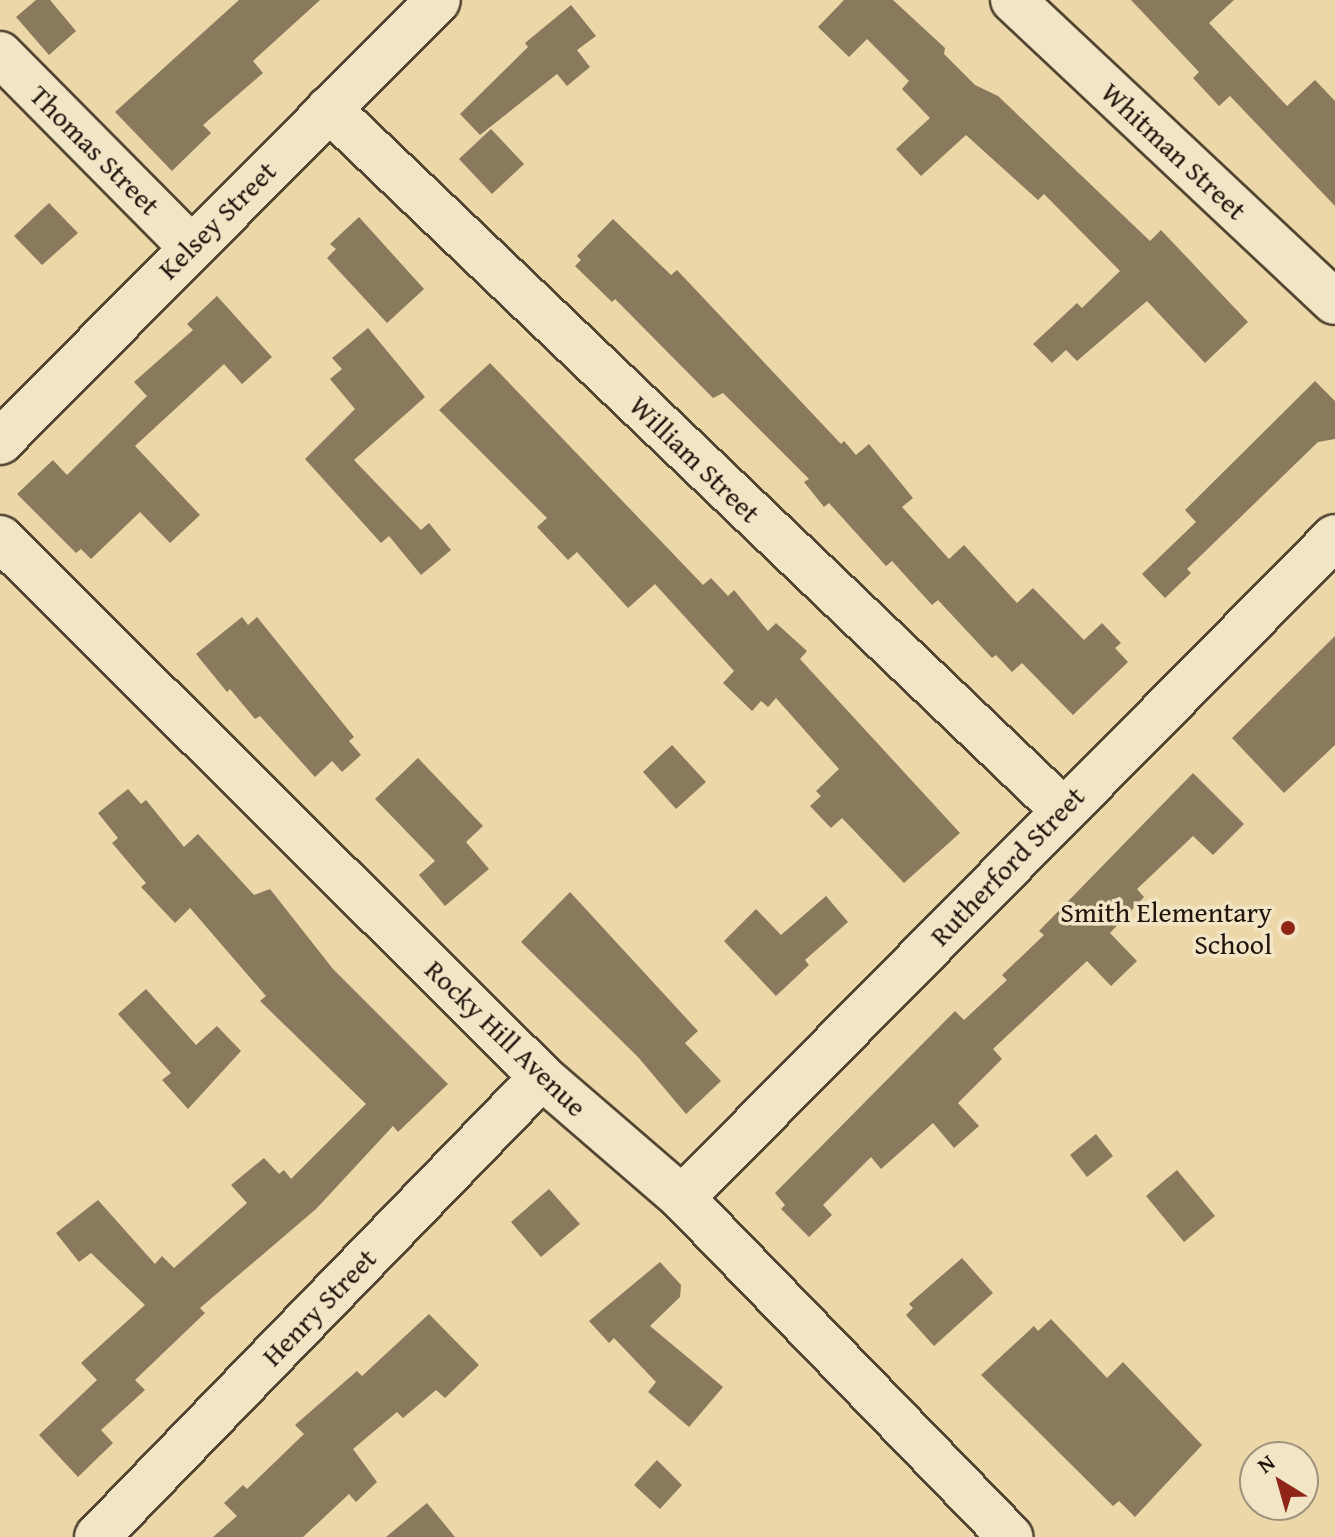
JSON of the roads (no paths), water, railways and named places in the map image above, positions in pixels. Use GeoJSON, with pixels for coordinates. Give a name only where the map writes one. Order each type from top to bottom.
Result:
{"type":"FeatureCollection","features":[{"type":"Feature","properties":{"kind":"street","name":"Kelsey Street"},"geometry":{"type":"LineString","coordinates":[[0,442],[190,246],[438,0]]}},
{"type":"Feature","properties":{"kind":"street","name":"Whitman Street"},"geometry":{"type":"LineString","coordinates":[[1013,0],[1335,302]]}},
{"type":"Feature","properties":{"kind":"street","name":"Thomas Street"},"geometry":{"type":"LineString","coordinates":[[0,54],[190,246]]}},
{"type":"Feature","properties":{"kind":"street","name":"William Street"},"geometry":{"type":"LineString","coordinates":[[329,109],[1062,809]]}},
{"type":"Feature","properties":{"kind":"street","name":"Rutherford Street"},"geometry":{"type":"LineString","coordinates":[[682,1198],[1062,809],[1335,537]]}},
{"type":"Feature","properties":{"kind":"street","name":"Rocky Hill Avenue"},"geometry":{"type":"LineString","coordinates":[[0,538],[542,1077],[682,1198],[1011,1537]]}},
{"type":"Feature","properties":{"kind":"street","name":"Henry Street"},"geometry":{"type":"LineString","coordinates":[[97,1537],[542,1077]]}},
{"type":"Feature","properties":{"kind":"place","name":"Smith Elementary School"},"geometry":{"type":"Point","coordinates":[1288,928]}}]}
